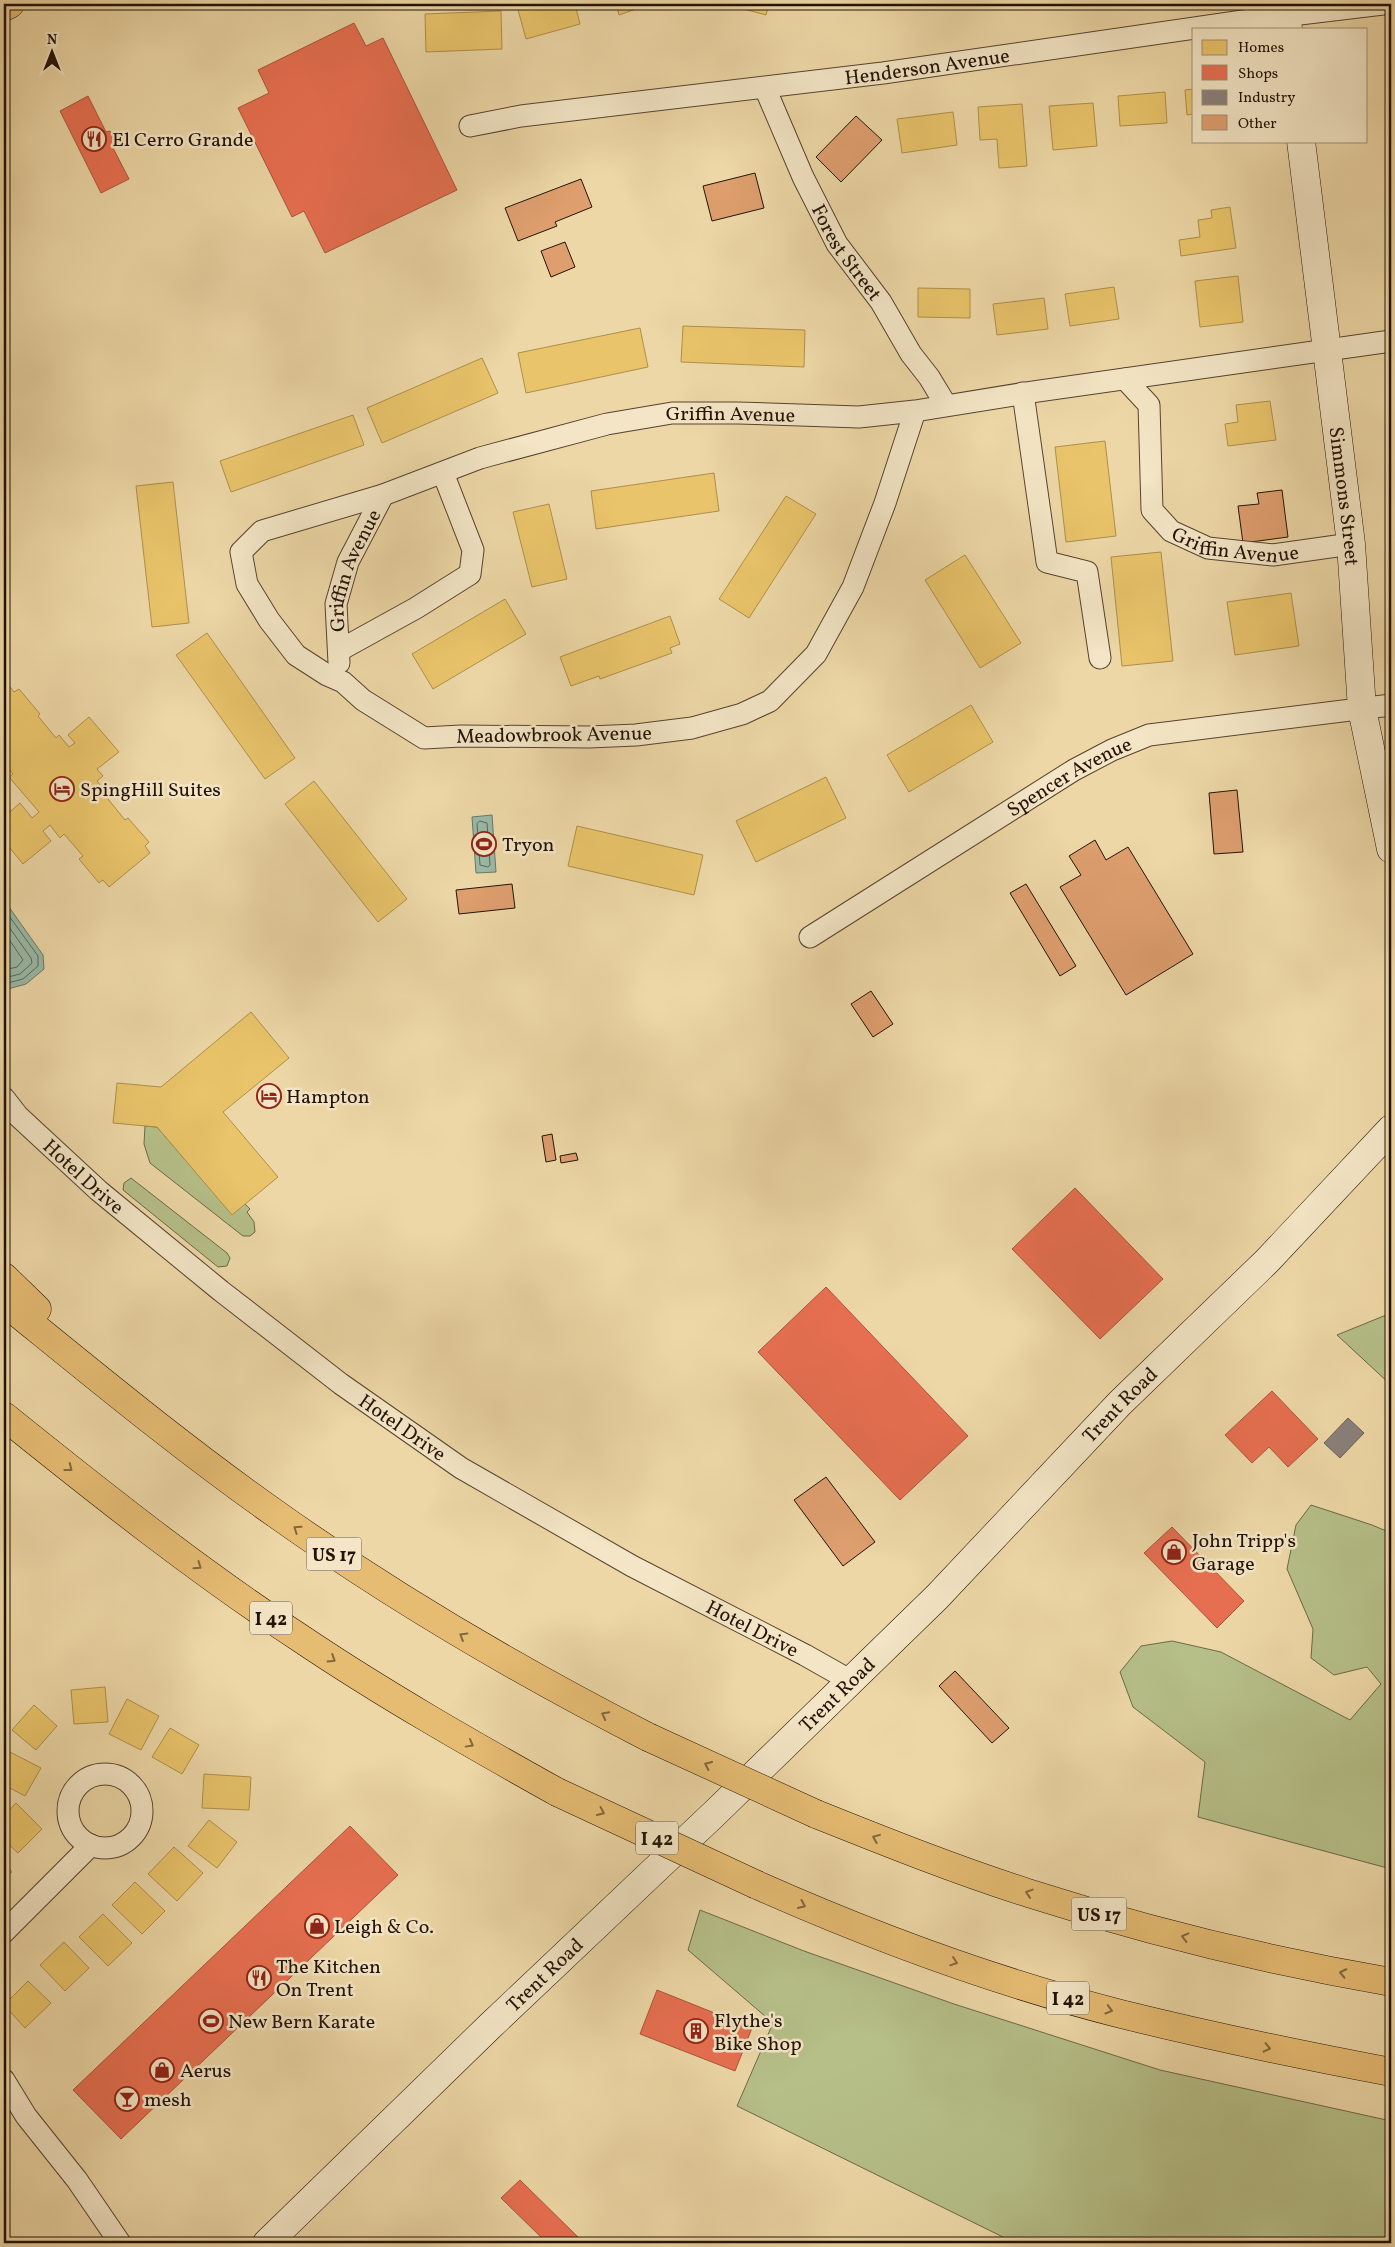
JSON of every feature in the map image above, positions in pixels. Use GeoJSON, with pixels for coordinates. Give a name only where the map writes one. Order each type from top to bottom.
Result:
{"type":"FeatureCollection","features":[{"type":"Feature","properties":{"kind":"main road"},"geometry":{"type":"LineString","coordinates":[[4,7],[10,4]]}},
{"type":"Feature","properties":{"kind":"main road"},"geometry":{"type":"LineString","coordinates":[[4,1277],[52,1332]]}},
{"type":"Feature","properties":{"kind":"main road"},"geometry":{"type":"LineString","coordinates":[[4,1302],[52,1332]]}},
{"type":"Feature","properties":{"kind":"main road","name":"US 17"},"geometry":{"type":"LineString","coordinates":[[52,1332],[178,1442],[275,1514],[369,1577],[466,1638],[572,1698],[648,1738],[816,1814],[921,1855],[1028,1893],[1249,1954],[1391,1982]]}},
{"type":"Feature","properties":{"kind":"main road","name":"I 42"},"geometry":{"type":"LineString","coordinates":[[4,1416],[176,1551],[302,1640],[443,1728],[556,1792],[825,1915],[1028,1986],[1120,2013],[1270,2049],[1391,2072]]}},
{"type":"Feature","properties":{"kind":"main road"},"geometry":{"type":"LineString","coordinates":[[4,1421],[46,1450]]}},
{"type":"Feature","properties":{"kind":"street","name":"Henderson Avenue"},"geometry":{"type":"LineString","coordinates":[[1199,28],[1383,4]]}},
{"type":"Feature","properties":{"kind":"street","name":"Henderson Avenue"},"geometry":{"type":"LineString","coordinates":[[470,126],[521,116],[765,88],[1192,29]]}},
{"type":"Feature","properties":{"kind":"street","name":"Forest Street"},"geometry":{"type":"LineString","coordinates":[[765,88],[803,178],[837,244],[881,302],[911,354],[929,377],[946,406]]}},
{"type":"Feature","properties":{"kind":"street","name":"Simmons Street"},"geometry":{"type":"LineString","coordinates":[[1301,142],[1351,544],[1362,709],[1391,849]]}},
{"type":"Feature","properties":{"kind":"street","name":"Griffin Avenue"},"geometry":{"type":"LineString","coordinates":[[424,738],[363,700],[338,680],[296,655],[269,620],[247,584],[241,552],[262,531],[383,495],[480,458],[606,424],[672,413],[859,417],[915,411],[1326,348],[1391,341]]}},
{"type":"Feature","properties":{"kind":"street","name":"Griffin Avenue"},"geometry":{"type":"LineString","coordinates":[[1125,379],[1149,405],[1152,510],[1171,531],[1208,548],[1273,555],[1351,544]]}},
{"type":"Feature","properties":{"kind":"street"},"geometry":{"type":"LineString","coordinates":[[1024,393],[1047,562],[1087,572],[1100,658]]}},
{"type":"Feature","properties":{"kind":"street","name":"Meadowbrook Avenue"},"geometry":{"type":"LineString","coordinates":[[424,738],[636,735],[692,728],[742,714],[770,701],[816,654],[853,587],[885,503],[915,411]]}},
{"type":"Feature","properties":{"kind":"street","name":"Griffin Avenue"},"geometry":{"type":"LineString","coordinates":[[340,650],[416,608],[470,574],[473,550],[443,473]]}},
{"type":"Feature","properties":{"kind":"street","name":"Griffin Avenue"},"geometry":{"type":"LineString","coordinates":[[338,680],[340,650],[336,604],[348,562],[383,495]]}},
{"type":"Feature","properties":{"kind":"street","name":"Spencer Avenue"},"geometry":{"type":"LineString","coordinates":[[810,937],[1074,770],[1112,750],[1149,735],[1391,705]]}},
{"type":"Feature","properties":{"kind":"street","name":"Spencer Avenue"},"geometry":{"type":"LineString","coordinates":[[1362,709],[1391,718]]}},
{"type":"Feature","properties":{"kind":"street","name":"Hotel Drive"},"geometry":{"type":"LineString","coordinates":[[4,1098],[18,1116],[99,1191],[221,1291],[341,1384],[461,1468],[632,1566],[805,1655],[851,1681]]}},
{"type":"Feature","properties":{"kind":"street","name":"Trent Road"},"geometry":{"type":"LineString","coordinates":[[267,2243],[937,1597],[1120,1403],[1267,1262],[1391,1128]]}},
{"type":"Feature","properties":{"kind":"street"},"geometry":{"type":"LineString","coordinates":[[4,1932],[91,1845]]}},
{"type":"Feature","properties":{"kind":"street"},"geometry":{"type":"LineString","coordinates":[[4,1916],[26,1910]]}},
{"type":"Feature","properties":{"kind":"street"},"geometry":{"type":"LineString","coordinates":[[4,2080],[26,2116],[77,2180],[120,2243]]}},
{"type":"Feature","properties":{"kind":"green space"},"geometry":{"type":"Polygon","coordinates":[[[145,1126],[157,1127],[232,1214],[245,1204],[250,1209],[247,1212],[254,1222],[255,1232],[250,1236],[243,1236],[150,1163],[144,1144],[145,1126]]]}},
{"type":"Feature","properties":{"kind":"green space"},"geometry":{"type":"Polygon","coordinates":[[[131,1178],[227,1253],[230,1258],[227,1266],[218,1267],[123,1190],[124,1183],[131,1178]]]}},
{"type":"Feature","properties":{"kind":"green space"},"geometry":{"type":"Polygon","coordinates":[[[1391,1313],[1391,1385],[1337,1335],[1391,1313]]]}},
{"type":"Feature","properties":{"kind":"green space"},"geometry":{"type":"Polygon","coordinates":[[[1311,1505],[1391,1533],[1391,1869],[1198,1817],[1205,1762],[1133,1707],[1120,1672],[1141,1646],[1172,1641],[1221,1652],[1350,1720],[1381,1684],[1367,1667],[1334,1675],[1311,1658],[1313,1629],[1287,1569],[1296,1525],[1311,1505]]]}},
{"type":"Feature","properties":{"kind":"green space"},"geometry":{"type":"Polygon","coordinates":[[[700,1910],[804,1951],[954,2004],[1160,2070],[1391,2121],[1391,2243],[1007,2243],[1009,2240],[737,2106],[773,2023],[688,1950],[700,1910]]]}},
{"type":"Feature","properties":{"kind":"water","name":"Tryon"},"geometry":{"type":"Polygon","coordinates":[[[492,815],[496,872],[476,873],[472,817],[492,815]]]}},
{"type":"Feature","properties":{"kind":"water"},"geometry":{"type":"Polygon","coordinates":[[[4,900],[43,955],[44,969],[26,984],[4,990],[4,900]]]}},
{"type":"Feature","properties":{"kind":"building: Homes"},"geometry":{"type":"Polygon","coordinates":[[[526,4],[575,4],[580,24],[526,39],[517,6],[526,4]]]}},
{"type":"Feature","properties":{"kind":"building: Homes"},"geometry":{"type":"Polygon","coordinates":[[[616,4],[650,4],[619,15],[616,4]]]}},
{"type":"Feature","properties":{"kind":"building: Homes"},"geometry":{"type":"Polygon","coordinates":[[[725,4],[769,4],[766,15],[725,4]]]}},
{"type":"Feature","properties":{"kind":"building: Homes"},"geometry":{"type":"Polygon","coordinates":[[[501,11],[502,49],[426,52],[425,14],[501,11]]]}},
{"type":"Feature","properties":{"kind":"building: Homes"},"geometry":{"type":"Polygon","coordinates":[[[1192,89],[1192,114],[1187,115],[1185,90],[1192,89]]]}},
{"type":"Feature","properties":{"kind":"building: Homes"},"geometry":{"type":"Polygon","coordinates":[[[1165,92],[1167,123],[1120,126],[1118,96],[1165,92]]]}},
{"type":"Feature","properties":{"kind":"building: Homes"},"geometry":{"type":"Polygon","coordinates":[[[1093,103],[1097,146],[1053,150],[1049,106],[1093,103]]]}},
{"type":"Feature","properties":{"kind":"building: Homes"},"geometry":{"type":"Polygon","coordinates":[[[1022,104],[1027,166],[999,168],[997,139],[980,140],[978,107],[1022,104]]]}},
{"type":"Feature","properties":{"kind":"building: Homes"},"geometry":{"type":"Polygon","coordinates":[[[953,112],[957,145],[902,153],[897,119],[953,112]]]}},
{"type":"Feature","properties":{"kind":"building: Homes"},"geometry":{"type":"Polygon","coordinates":[[[1230,207],[1236,248],[1181,256],[1179,240],[1200,237],[1198,220],[1212,218],[1211,210],[1230,207]]]}},
{"type":"Feature","properties":{"kind":"building: Homes"},"geometry":{"type":"Polygon","coordinates":[[[1238,276],[1243,322],[1200,327],[1195,281],[1238,276]]]}},
{"type":"Feature","properties":{"kind":"building: Homes"},"geometry":{"type":"Polygon","coordinates":[[[1114,287],[1119,319],[1070,326],[1065,294],[1114,287]]]}},
{"type":"Feature","properties":{"kind":"building: Homes"},"geometry":{"type":"Polygon","coordinates":[[[918,288],[970,289],[970,318],[918,317],[918,288]]]}},
{"type":"Feature","properties":{"kind":"building: Homes"},"geometry":{"type":"Polygon","coordinates":[[[1044,298],[1048,329],[997,335],[993,304],[1044,298]]]}},
{"type":"Feature","properties":{"kind":"building: Homes"},"geometry":{"type":"Polygon","coordinates":[[[683,326],[805,330],[804,367],[681,362],[683,326]]]}},
{"type":"Feature","properties":{"kind":"building: Homes"},"geometry":{"type":"Polygon","coordinates":[[[640,328],[648,367],[526,393],[518,353],[640,328]]]}},
{"type":"Feature","properties":{"kind":"building: Homes"},"geometry":{"type":"Polygon","coordinates":[[[482,358],[498,393],[382,443],[367,408],[482,358]]]}},
{"type":"Feature","properties":{"kind":"building: Homes"},"geometry":{"type":"Polygon","coordinates":[[[1270,401],[1276,440],[1228,446],[1225,424],[1238,422],[1236,405],[1270,401]]]}},
{"type":"Feature","properties":{"kind":"building: Homes"},"geometry":{"type":"Polygon","coordinates":[[[353,415],[364,445],[231,492],[220,461],[353,415]]]}},
{"type":"Feature","properties":{"kind":"building: Homes"},"geometry":{"type":"Polygon","coordinates":[[[1105,441],[1116,536],[1066,542],[1055,447],[1105,441]]]}},
{"type":"Feature","properties":{"kind":"building: Homes"},"geometry":{"type":"Polygon","coordinates":[[[714,473],[719,511],[596,529],[591,491],[714,473]]]}},
{"type":"Feature","properties":{"kind":"building: Homes"},"geometry":{"type":"Polygon","coordinates":[[[173,482],[189,623],[152,627],[136,486],[173,482]]]}},
{"type":"Feature","properties":{"kind":"building: Homes"},"geometry":{"type":"Polygon","coordinates":[[[786,496],[816,514],[749,618],[719,599],[786,496]]]}},
{"type":"Feature","properties":{"kind":"building: Homes"},"geometry":{"type":"Polygon","coordinates":[[[549,504],[567,579],[532,587],[513,512],[549,504]]]}},
{"type":"Feature","properties":{"kind":"building: Homes"},"geometry":{"type":"Polygon","coordinates":[[[1161,552],[1173,661],[1122,666],[1111,557],[1161,552]]]}},
{"type":"Feature","properties":{"kind":"building: Homes"},"geometry":{"type":"Polygon","coordinates":[[[965,555],[1021,643],[980,668],[925,580],[965,555]]]}},
{"type":"Feature","properties":{"kind":"building: Homes"},"geometry":{"type":"Polygon","coordinates":[[[1291,593],[1299,646],[1235,655],[1227,602],[1291,593]]]}},
{"type":"Feature","properties":{"kind":"building: Homes"},"geometry":{"type":"Polygon","coordinates":[[[505,599],[526,634],[433,689],[412,654],[505,599]]]}},
{"type":"Feature","properties":{"kind":"building: Homes"},"geometry":{"type":"Polygon","coordinates":[[[670,616],[680,644],[670,648],[672,653],[600,679],[599,676],[571,686],[560,657],[670,616]]]}},
{"type":"Feature","properties":{"kind":"building: Homes"},"geometry":{"type":"Polygon","coordinates":[[[207,633],[295,758],[265,779],[176,655],[207,633]]]}},
{"type":"Feature","properties":{"kind":"building: Homes","name":"SpingHill Suites"},"geometry":{"type":"Polygon","coordinates":[[[7,683],[14,692],[19,689],[40,714],[38,716],[56,738],[59,735],[69,747],[75,743],[68,735],[89,717],[119,752],[97,769],[103,776],[97,781],[110,797],[108,799],[125,820],[128,818],[149,842],[145,846],[150,853],[109,887],[103,880],[99,883],[79,859],[83,856],[64,834],[60,838],[50,825],[43,831],[51,841],[23,864],[4,841],[4,817],[20,803],[32,818],[39,812],[9,777],[13,774],[4,762],[4,686],[7,683]]]}},
{"type":"Feature","properties":{"kind":"building: Homes"},"geometry":{"type":"Polygon","coordinates":[[[971,705],[993,742],[909,792],[887,755],[971,705]]]}},
{"type":"Feature","properties":{"kind":"building: Homes"},"geometry":{"type":"Polygon","coordinates":[[[826,777],[846,818],[756,862],[736,821],[826,777]]]}},
{"type":"Feature","properties":{"kind":"building: Homes"},"geometry":{"type":"Polygon","coordinates":[[[314,781],[407,899],[378,922],[285,804],[314,781]]]}},
{"type":"Feature","properties":{"kind":"building: Homes"},"geometry":{"type":"Polygon","coordinates":[[[577,826],[703,855],[694,895],[568,866],[577,826]]]}},
{"type":"Feature","properties":{"kind":"building: Homes"},"geometry":{"type":"Polygon","coordinates":[[[251,1012],[289,1058],[223,1112],[278,1177],[232,1215],[157,1127],[113,1123],[117,1083],[161,1087],[251,1012]]]}},
{"type":"Feature","properties":{"kind":"building: Homes"},"geometry":{"type":"Polygon","coordinates":[[[105,1687],[108,1722],[74,1724],[71,1690],[105,1687]]]}},
{"type":"Feature","properties":{"kind":"building: Homes"},"geometry":{"type":"Polygon","coordinates":[[[127,1699],[159,1716],[141,1750],[109,1734],[127,1699]]]}},
{"type":"Feature","properties":{"kind":"building: Homes"},"geometry":{"type":"Polygon","coordinates":[[[34,1705],[57,1726],[36,1750],[12,1730],[34,1705]]]}},
{"type":"Feature","properties":{"kind":"building: Homes"},"geometry":{"type":"Polygon","coordinates":[[[170,1728],[199,1745],[182,1774],[152,1757],[170,1728]]]}},
{"type":"Feature","properties":{"kind":"building: Homes"},"geometry":{"type":"Polygon","coordinates":[[[10,1752],[41,1768],[25,1796],[4,1785],[4,1764],[10,1752]]]}},
{"type":"Feature","properties":{"kind":"building: Homes"},"geometry":{"type":"Polygon","coordinates":[[[204,1774],[251,1777],[249,1810],[202,1808],[204,1774]]]}},
{"type":"Feature","properties":{"kind":"building: Homes"},"geometry":{"type":"Polygon","coordinates":[[[16,1803],[42,1829],[18,1853],[4,1840],[4,1816],[16,1803]]]}},
{"type":"Feature","properties":{"kind":"building: Homes"},"geometry":{"type":"Polygon","coordinates":[[[209,1820],[237,1842],[217,1868],[188,1846],[209,1820]]]}},
{"type":"Feature","properties":{"kind":"building: Homes"},"geometry":{"type":"Polygon","coordinates":[[[174,1847],[203,1873],[177,1901],[148,1874],[174,1847]]]}},
{"type":"Feature","properties":{"kind":"building: Homes"},"geometry":{"type":"Polygon","coordinates":[[[4,1863],[12,1872],[4,1880],[4,1863]]]}},
{"type":"Feature","properties":{"kind":"building: Homes"},"geometry":{"type":"Polygon","coordinates":[[[135,1882],[165,1911],[142,1934],[112,1905],[135,1882]]]}},
{"type":"Feature","properties":{"kind":"building: Homes"},"geometry":{"type":"Polygon","coordinates":[[[103,1914],[132,1943],[108,1966],[79,1937],[103,1914]]]}},
{"type":"Feature","properties":{"kind":"building: Homes"},"geometry":{"type":"Polygon","coordinates":[[[64,1942],[89,1968],[65,1991],[40,1965],[64,1942]]]}},
{"type":"Feature","properties":{"kind":"building: Homes"},"geometry":{"type":"Polygon","coordinates":[[[28,1981],[51,2003],[25,2028],[4,2005],[28,1981]]]}},
{"type":"Feature","properties":{"kind":"building: Shops"},"geometry":{"type":"Polygon","coordinates":[[[354,23],[366,46],[383,38],[457,190],[325,253],[304,211],[292,217],[238,108],[269,93],[258,70],[354,23]]]}},
{"type":"Feature","properties":{"kind":"building: Shops","name":"El Cerro Grande"},"geometry":{"type":"Polygon","coordinates":[[[88,96],[106,132],[110,131],[117,145],[113,148],[129,179],[101,193],[60,111],[88,96]]]}},
{"type":"Feature","properties":{"kind":"building: Shops"},"geometry":{"type":"Polygon","coordinates":[[[1075,1188],[1163,1279],[1100,1339],[1012,1249],[1075,1188]]]}},
{"type":"Feature","properties":{"kind":"building: Shops"},"geometry":{"type":"Polygon","coordinates":[[[826,1287],[968,1436],[900,1500],[758,1352],[826,1287]]]}},
{"type":"Feature","properties":{"kind":"building: Shops"},"geometry":{"type":"Polygon","coordinates":[[[1272,1391],[1318,1439],[1288,1467],[1269,1447],[1252,1463],[1225,1435],[1272,1391]]]}},
{"type":"Feature","properties":{"kind":"building: Shops"},"geometry":{"type":"Polygon","coordinates":[[[1172,1527],[1244,1601],[1217,1628],[1144,1553],[1172,1527]]]}},
{"type":"Feature","properties":{"kind":"building: Shops"},"geometry":{"type":"Polygon","coordinates":[[[350,1826],[398,1875],[121,2139],[73,2090],[350,1826]]]}},
{"type":"Feature","properties":{"kind":"building: Shops","name":"Flythe's Bike Shop"},"geometry":{"type":"Polygon","coordinates":[[[657,1990],[752,2028],[735,2071],[640,2034],[657,1990]]]}},
{"type":"Feature","properties":{"kind":"building: Shops"},"geometry":{"type":"Polygon","coordinates":[[[520,2180],[584,2243],[547,2243],[501,2198],[520,2180]]]}},
{"type":"Feature","properties":{"kind":"building: Industry"},"geometry":{"type":"Polygon","coordinates":[[[1348,1418],[1364,1433],[1340,1458],[1324,1443],[1348,1418]]]}},
{"type":"Feature","properties":{"kind":"building: Other"},"geometry":{"type":"Polygon","coordinates":[[[856,116],[882,140],[841,182],[816,157],[856,116]]]}},
{"type":"Feature","properties":{"kind":"building: Other"},"geometry":{"type":"Polygon","coordinates":[[[755,173],[764,208],[712,221],[703,186],[755,173]]]}},
{"type":"Feature","properties":{"kind":"building: Other"},"geometry":{"type":"Polygon","coordinates":[[[581,179],[592,207],[555,222],[557,226],[518,241],[505,208],[581,179]]]}},
{"type":"Feature","properties":{"kind":"building: Other"},"geometry":{"type":"Polygon","coordinates":[[[565,242],[575,267],[551,277],[541,251],[565,242]]]}},
{"type":"Feature","properties":{"kind":"building: Other"},"geometry":{"type":"Polygon","coordinates":[[[1282,490],[1288,537],[1243,543],[1238,506],[1259,504],[1257,493],[1282,490]]]}},
{"type":"Feature","properties":{"kind":"building: Other"},"geometry":{"type":"Polygon","coordinates":[[[1237,790],[1243,852],[1214,854],[1209,793],[1237,790]]]}},
{"type":"Feature","properties":{"kind":"building: Other"},"geometry":{"type":"Polygon","coordinates":[[[1095,840],[1106,860],[1128,847],[1193,954],[1126,995],[1060,887],[1081,875],[1069,856],[1095,840]]]}},
{"type":"Feature","properties":{"kind":"building: Other"},"geometry":{"type":"Polygon","coordinates":[[[512,884],[515,908],[459,914],[456,890],[512,884]]]}},
{"type":"Feature","properties":{"kind":"building: Other"},"geometry":{"type":"Polygon","coordinates":[[[1026,884],[1076,966],[1060,976],[1010,893],[1026,884]]]}},
{"type":"Feature","properties":{"kind":"building: Other"},"geometry":{"type":"Polygon","coordinates":[[[871,991],[893,1024],[873,1037],[851,1004],[871,991]]]}},
{"type":"Feature","properties":{"kind":"building: Other"},"geometry":{"type":"Polygon","coordinates":[[[552,1134],[556,1160],[546,1162],[542,1136],[552,1134]]]}},
{"type":"Feature","properties":{"kind":"building: Other"},"geometry":{"type":"Polygon","coordinates":[[[576,1153],[578,1160],[561,1163],[560,1156],[576,1153]]]}},
{"type":"Feature","properties":{"kind":"building: Other"},"geometry":{"type":"Polygon","coordinates":[[[826,1477],[875,1542],[843,1566],[794,1500],[826,1477]]]}},
{"type":"Feature","properties":{"kind":"building: Other"},"geometry":{"type":"Polygon","coordinates":[[[955,1671],[1009,1728],[992,1743],[939,1686],[955,1671]]]}},
{"type":"Feature","properties":{"kind":"place","name":"El Cerro Grande"},"geometry":{"type":"Point","coordinates":[94,139]}},
{"type":"Feature","properties":{"kind":"place","name":"SpingHill Suites"},"geometry":{"type":"Point","coordinates":[62,789]}},
{"type":"Feature","properties":{"kind":"place","name":"Tryon"},"geometry":{"type":"Point","coordinates":[484,844]}},
{"type":"Feature","properties":{"kind":"place","name":"Hampton"},"geometry":{"type":"Point","coordinates":[269,1096]}},
{"type":"Feature","properties":{"kind":"place","name":"John Tripp's Garage"},"geometry":{"type":"Point","coordinates":[1174,1552]}},
{"type":"Feature","properties":{"kind":"place","name":"Leigh & Co."},"geometry":{"type":"Point","coordinates":[317,1926]}},
{"type":"Feature","properties":{"kind":"place","name":"The Kitchen On Trent"},"geometry":{"type":"Point","coordinates":[259,1978]}},
{"type":"Feature","properties":{"kind":"place","name":"New Bern Karate"},"geometry":{"type":"Point","coordinates":[211,2021]}},
{"type":"Feature","properties":{"kind":"place","name":"Flythe's Bike Shop"},"geometry":{"type":"Point","coordinates":[696,2031]}},
{"type":"Feature","properties":{"kind":"place","name":"Aerus"},"geometry":{"type":"Point","coordinates":[162,2070]}},
{"type":"Feature","properties":{"kind":"place","name":"mesh"},"geometry":{"type":"Point","coordinates":[127,2099]}}]}
